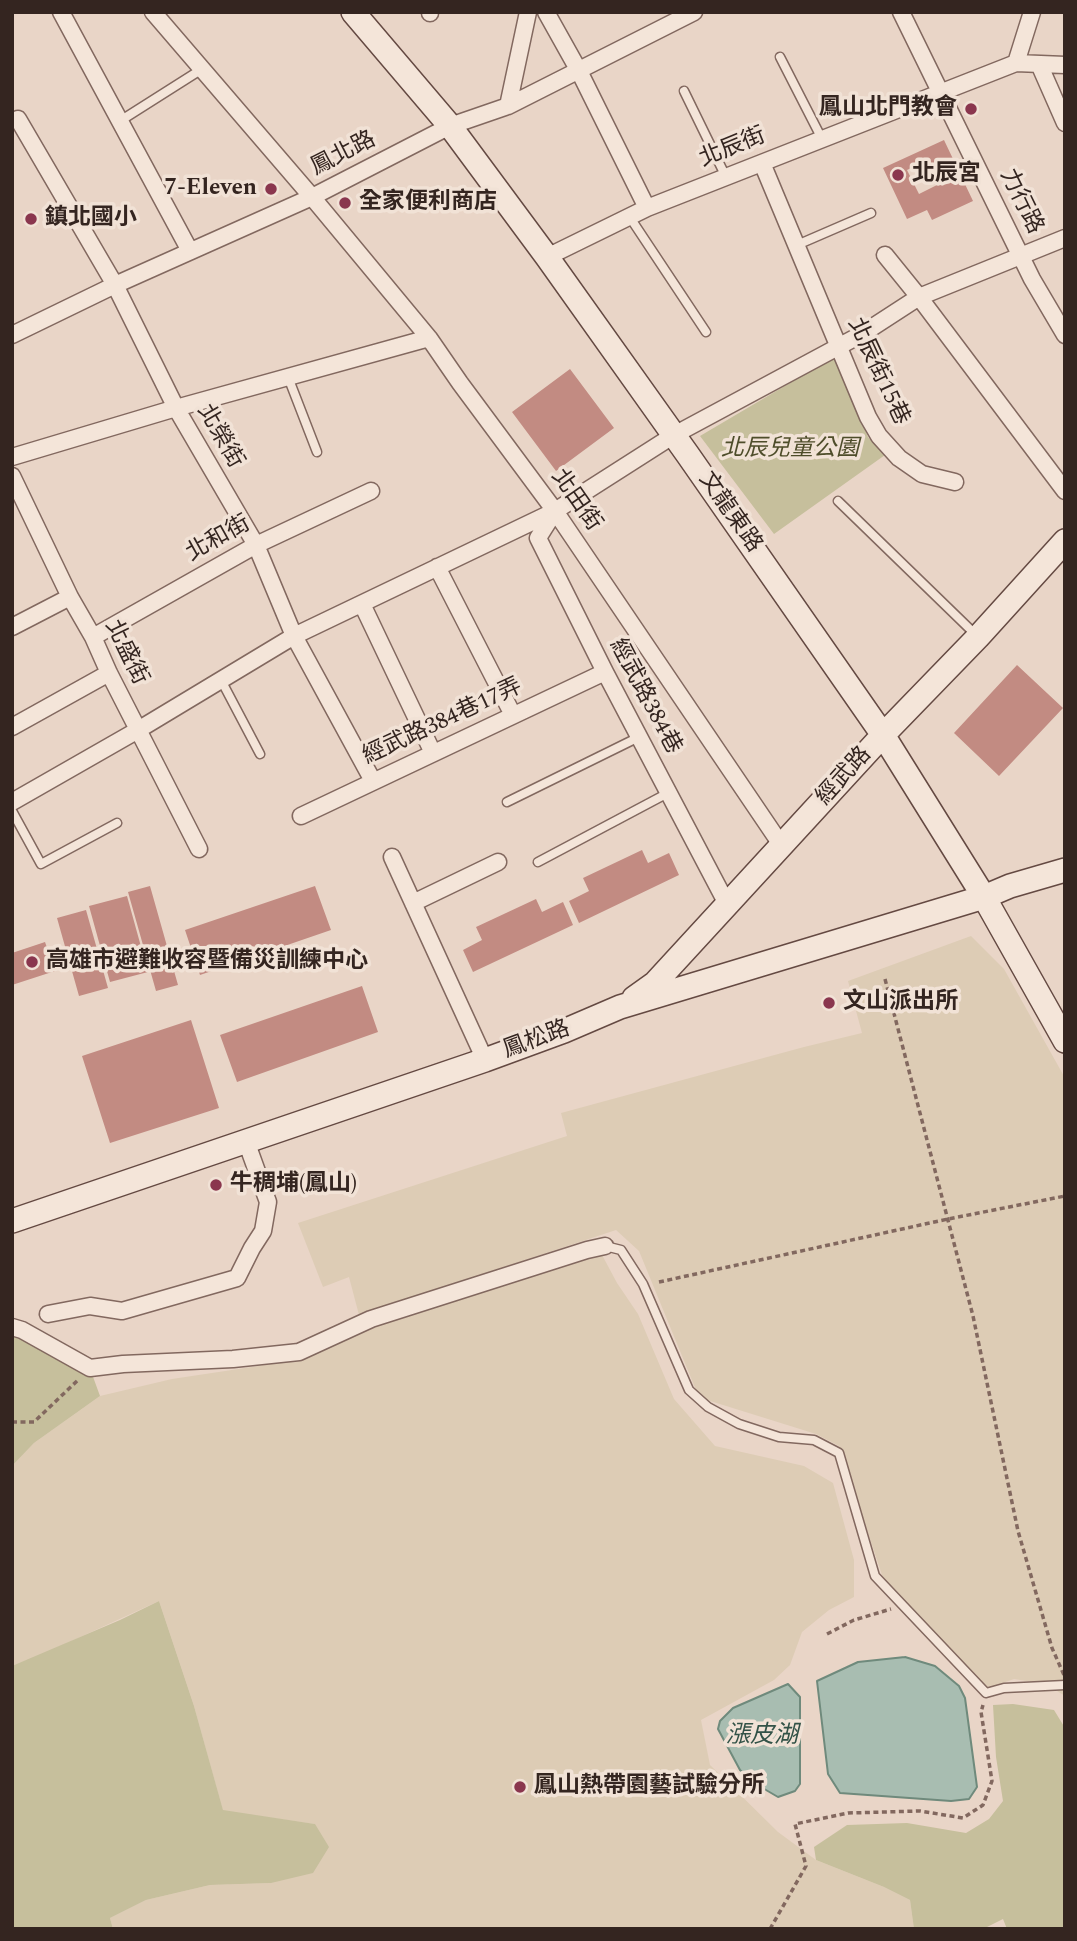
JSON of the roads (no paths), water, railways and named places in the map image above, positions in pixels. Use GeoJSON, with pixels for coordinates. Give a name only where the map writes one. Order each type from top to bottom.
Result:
{"type":"FeatureCollection","features":[{"type":"Feature","properties":{"kind":"street"},"geometry":{"type":"LineString","coordinates":[[61,12],[190,251]]}},
{"type":"Feature","properties":{"kind":"street","name":"北田街"},"geometry":{"type":"LineString","coordinates":[[153,12],[429,338],[555,511],[782,846]]}},
{"type":"Feature","properties":{"kind":"street","name":"文龍東路"},"geometry":{"type":"LineString","coordinates":[[353,12],[450,126],[547,257],[883,735],[984,897],[1065,1041]]}},
{"type":"Feature","properties":{"kind":"street"},"geometry":{"type":"LineString","coordinates":[[508,106],[528,12]]}},
{"type":"Feature","properties":{"kind":"street"},"geometry":{"type":"LineString","coordinates":[[546,12],[579,71],[647,208]]}},
{"type":"Feature","properties":{"kind":"street","name":"鳳北路"},"geometry":{"type":"LineString","coordinates":[[12,335],[115,285],[312,197],[450,126],[508,106],[694,12]]}},
{"type":"Feature","properties":{"kind":"street","name":"力行路"},"geometry":{"type":"LineString","coordinates":[[901,12],[1021,256],[1065,335]]}},
{"type":"Feature","properties":{"kind":"street"},"geometry":{"type":"LineString","coordinates":[[1032,12],[1016,63],[1065,65]]}},
{"type":"Feature","properties":{"kind":"street","name":"北辰街"},"geometry":{"type":"LineString","coordinates":[[547,257],[647,208],[1016,63]]}},
{"type":"Feature","properties":{"kind":"street"},"geometry":{"type":"LineString","coordinates":[[1039,64],[1065,123]]}},
{"type":"Feature","properties":{"kind":"street","name":"北榮街"},"geometry":{"type":"LineString","coordinates":[[18,119],[115,285],[176,408],[256,545],[294,636],[373,781]]}},
{"type":"Feature","properties":{"kind":"street","name":"北辰街15巷"},"geometry":{"type":"LineString","coordinates":[[762,163],[868,417],[879,436],[899,458],[922,474],[955,482]]}},
{"type":"Feature","properties":{"kind":"street"},"geometry":{"type":"LineString","coordinates":[[12,802],[294,636],[555,511],[674,435],[839,347],[919,297],[1065,238]]}},
{"type":"Feature","properties":{"kind":"street"},"geometry":{"type":"LineString","coordinates":[[885,256],[1065,491]]}},
{"type":"Feature","properties":{"kind":"street"},"geometry":{"type":"LineString","coordinates":[[12,457],[176,408],[429,338]]}},
{"type":"Feature","properties":{"kind":"street","name":"北盛街"},"geometry":{"type":"LineString","coordinates":[[12,476],[70,597],[93,637],[199,849]]}},
{"type":"Feature","properties":{"kind":"street","name":"北和街"},"geometry":{"type":"LineString","coordinates":[[93,637],[256,545],[371,491]]}},
{"type":"Feature","properties":{"kind":"street","name":"經武路384巷"},"geometry":{"type":"LineString","coordinates":[[555,511],[538,538],[727,904]]}},
{"type":"Feature","properties":{"kind":"street","name":"經武路"},"geometry":{"type":"LineString","coordinates":[[620,1007],[655,983],[1065,541]]}},
{"type":"Feature","properties":{"kind":"street"},"geometry":{"type":"LineString","coordinates":[[437,568],[513,715]]}},
{"type":"Feature","properties":{"kind":"street"},"geometry":{"type":"LineString","coordinates":[[12,626],[70,597]]}},
{"type":"Feature","properties":{"kind":"street"},"geometry":{"type":"LineString","coordinates":[[362,604],[433,753]]}},
{"type":"Feature","properties":{"kind":"street","name":"經武路384巷17弄"},"geometry":{"type":"LineString","coordinates":[[301,816],[605,672]]}},
{"type":"Feature","properties":{"kind":"street"},"geometry":{"type":"LineString","coordinates":[[12,727],[109,673]]}},
{"type":"Feature","properties":{"kind":"street"},"geometry":{"type":"LineString","coordinates":[[392,857],[485,1060]]}},
{"type":"Feature","properties":{"kind":"street"},"geometry":{"type":"LineString","coordinates":[[413,903],[498,862]]}},
{"type":"Feature","properties":{"kind":"street","name":"鳳松路"},"geometry":{"type":"LineString","coordinates":[[12,1221],[485,1060],[620,1007],[1065,870]]}},
{"type":"Feature","properties":{"kind":"street"},"geometry":{"type":"LineString","coordinates":[[48,1314],[90,1306],[122,1311],[237,1278],[263,1231],[268,1202],[246,1141]]}},
{"type":"Feature","properties":{"kind":"street"},"geometry":{"type":"LineString","coordinates":[[12,1327],[90,1368],[299,1352],[371,1319],[605,1246]]}},
{"type":"Feature","properties":{"kind":"lane"},"geometry":{"type":"LineString","coordinates":[[780,57],[822,139]]}},
{"type":"Feature","properties":{"kind":"lane"},"geometry":{"type":"LineString","coordinates":[[120,121],[202,69]]}},
{"type":"Feature","properties":{"kind":"lane"},"geometry":{"type":"LineString","coordinates":[[684,91],[726,177]]}},
{"type":"Feature","properties":{"kind":"lane"},"geometry":{"type":"LineString","coordinates":[[797,245],[871,213]]}},
{"type":"Feature","properties":{"kind":"lane"},"geometry":{"type":"LineString","coordinates":[[629,216],[706,332]]}},
{"type":"Feature","properties":{"kind":"lane"},"geometry":{"type":"LineString","coordinates":[[288,377],[317,452]]}},
{"type":"Feature","properties":{"kind":"lane"},"geometry":{"type":"LineString","coordinates":[[838,501],[978,637]]}},
{"type":"Feature","properties":{"kind":"lane"},"geometry":{"type":"LineString","coordinates":[[221,680],[260,754]]}},
{"type":"Feature","properties":{"kind":"lane"},"geometry":{"type":"LineString","coordinates":[[507,802],[639,737]]}},
{"type":"Feature","properties":{"kind":"lane"},"geometry":{"type":"LineString","coordinates":[[538,862],[669,793]]}},
{"type":"Feature","properties":{"kind":"lane"},"geometry":{"type":"LineString","coordinates":[[12,811],[41,864],[117,823]]}},
{"type":"Feature","properties":{"kind":"lane"},"geometry":{"type":"LineString","coordinates":[[605,1246],[621,1250],[636,1272],[689,1390],[708,1407],[739,1424],[779,1437],[814,1440],[839,1453],[875,1576],[986,1693],[1004,1688],[1065,1685]]}},
{"type":"Feature","properties":{"kind":"water"},"geometry":{"type":"Polygon","coordinates":[[[905,1657],[935,1666],[959,1686],[965,1698],[977,1787],[969,1799],[951,1801],[840,1793],[828,1774],[817,1681],[858,1662],[905,1657]]]}},
{"type":"Feature","properties":{"kind":"water","name":"漲皮湖"},"geometry":{"type":"Polygon","coordinates":[[[788,1684],[800,1697],[800,1784],[795,1791],[778,1797],[754,1783],[740,1770],[718,1729],[720,1721],[733,1708],[788,1684]]]}},
{"type":"Feature","properties":{"kind":"place","name":"鳳山北門教會"},"geometry":{"type":"Point","coordinates":[971,109]}},
{"type":"Feature","properties":{"kind":"place","name":"北辰宮"},"geometry":{"type":"Point","coordinates":[898,175]}},
{"type":"Feature","properties":{"kind":"place","name":"7-Eleven"},"geometry":{"type":"Point","coordinates":[271,189]}},
{"type":"Feature","properties":{"kind":"place","name":"全家便利商店"},"geometry":{"type":"Point","coordinates":[345,203]}},
{"type":"Feature","properties":{"kind":"place","name":"鎮北國小"},"geometry":{"type":"Point","coordinates":[31,219]}},
{"type":"Feature","properties":{"kind":"place","name":"高雄市避難收容暨備災訓練中心"},"geometry":{"type":"Point","coordinates":[32,962]}},
{"type":"Feature","properties":{"kind":"place","name":"文山派出所"},"geometry":{"type":"Point","coordinates":[829,1003]}},
{"type":"Feature","properties":{"kind":"place","name":"牛稠埔(鳳山)"},"geometry":{"type":"Point","coordinates":[216,1185]}},
{"type":"Feature","properties":{"kind":"place","name":"鳳山熱帶園藝試驗分所"},"geometry":{"type":"Point","coordinates":[520,1787]}},
{"type":"Feature","properties":{"kind":"park label","name":"北辰兒童公園"},"geometry":{"type":"Point","coordinates":[790,450]}}]}
